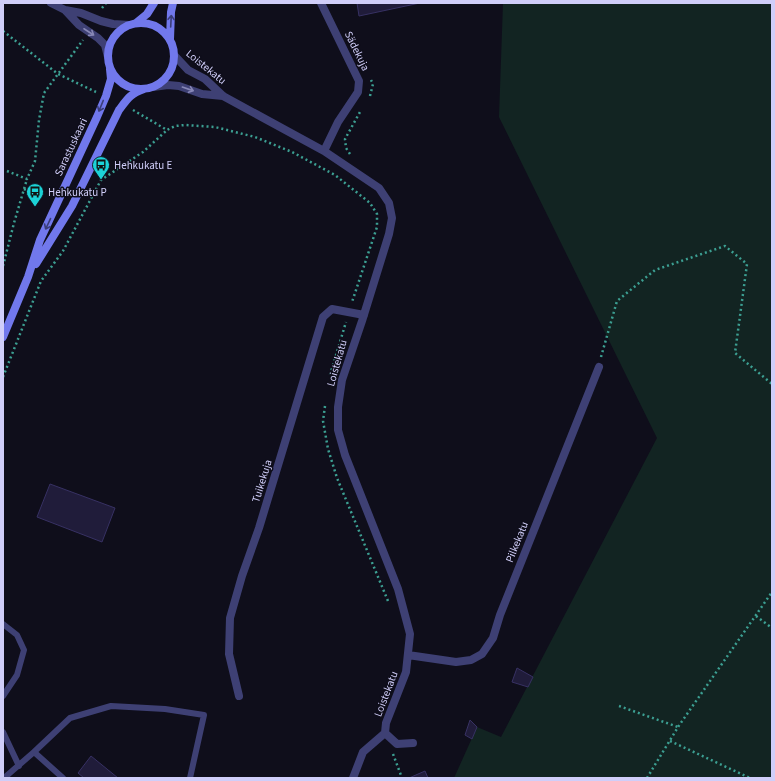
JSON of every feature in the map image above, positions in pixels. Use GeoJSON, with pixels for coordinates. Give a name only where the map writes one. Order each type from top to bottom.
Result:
{"type":"FeatureCollection","features":[{"type":"Feature","properties":{"kind":"street"},"geometry":{"type":"LineString","coordinates":[[51,3],[65,10],[81,13],[113,24],[146,23],[155,25],[170,39],[173,47],[173,64],[169,74],[162,82],[153,87],[144,89],[134,88],[124,84],[116,78],[110,69],[105,45],[98,38],[78,25],[65,10]]}},
{"type":"Feature","properties":{"kind":"street"},"geometry":{"type":"LineString","coordinates":[[108,57],[109,46],[114,36],[122,28],[132,24],[147,14],[154,3]]}},
{"type":"Feature","properties":{"kind":"street"},"geometry":{"type":"LineString","coordinates":[[170,39],[171,12],[173,3]]}},
{"type":"Feature","properties":{"kind":"street","name":"Sädekuja"},"geometry":{"type":"LineString","coordinates":[[321,3],[359,80],[358,92],[338,122],[324,151]]}},
{"type":"Feature","properties":{"kind":"street","name":"Loistekatu"},"geometry":{"type":"LineString","coordinates":[[174,55],[188,70],[205,79],[223,96],[324,151],[379,188],[390,203],[392,218],[390,234],[342,380],[338,407],[338,430],[345,456],[398,590],[410,634],[406,672],[386,722],[385,733],[398,744],[413,743]]}},
{"type":"Feature","properties":{"kind":"street","name":"Sarastuskaari"},"geometry":{"type":"LineString","coordinates":[[3,337],[28,277],[40,240],[106,96],[111,80],[110,69]]}},
{"type":"Feature","properties":{"kind":"street","name":"Loistekatu"},"geometry":{"type":"LineString","coordinates":[[153,87],[168,85],[179,86],[202,94],[223,96]]}},
{"type":"Feature","properties":{"kind":"street","name":"Sarastuskaari"},"geometry":{"type":"LineString","coordinates":[[28,277],[72,206],[119,110],[127,99],[135,92],[144,89]]}},
{"type":"Feature","properties":{"kind":"street","name":"Tuikekuja"},"geometry":{"type":"LineString","coordinates":[[239,696],[229,654],[230,618],[323,317],[332,309],[364,315]]}},
{"type":"Feature","properties":{"kind":"street","name":"Pilkekatu"},"geometry":{"type":"LineString","coordinates":[[408,655],[456,662],[471,660],[482,654],[493,638],[500,616],[599,367]]}},
{"type":"Feature","properties":{"kind":"street"},"geometry":{"type":"LineString","coordinates":[[352,778],[363,752],[385,733]]}},
{"type":"Feature","properties":{"kind":"lane"},"geometry":{"type":"LineString","coordinates":[[3,624],[17,635],[24,650],[18,674],[3,696]]}},
{"type":"Feature","properties":{"kind":"lane"},"geometry":{"type":"LineString","coordinates":[[4,778],[70,718],[111,706],[165,709],[204,715],[190,778]]}},
{"type":"Feature","properties":{"kind":"lane"},"geometry":{"type":"LineString","coordinates":[[3,732],[18,766]]}},
{"type":"Feature","properties":{"kind":"lane"},"geometry":{"type":"LineString","coordinates":[[34,752],[63,778]]}},
{"type":"Feature","properties":{"kind":"path"},"geometry":{"type":"LineString","coordinates":[[102,8],[106,3]]}},
{"type":"Feature","properties":{"kind":"path"},"geometry":{"type":"LineString","coordinates":[[3,31],[58,74],[96,92]]}},
{"type":"Feature","properties":{"kind":"path"},"geometry":{"type":"LineString","coordinates":[[3,266],[27,179],[35,160],[39,120],[44,93],[83,40]]}},
{"type":"Feature","properties":{"kind":"path"},"geometry":{"type":"LineString","coordinates":[[128,107],[167,130]]}},
{"type":"Feature","properties":{"kind":"path"},"geometry":{"type":"LineString","coordinates":[[3,377],[41,281],[63,251],[101,180],[143,152],[167,130],[175,126],[185,125],[215,127],[255,137],[292,152],[335,175],[370,202],[377,214],[377,227],[330,376]]}},
{"type":"Feature","properties":{"kind":"path"},"geometry":{"type":"LineString","coordinates":[[7,171],[27,179]]}},
{"type":"Feature","properties":{"kind":"path"},"geometry":{"type":"LineString","coordinates":[[24,189],[40,196]]}},
{"type":"Feature","properties":{"kind":"path"},"geometry":{"type":"LineString","coordinates":[[599,367],[616,302],[655,270],[725,246],[747,264],[735,352],[772,384]]}},
{"type":"Feature","properties":{"kind":"path"},"geometry":{"type":"LineString","coordinates":[[325,406],[323,421],[324,428],[328,449],[337,478],[389,603]]}},
{"type":"Feature","properties":{"kind":"path"},"geometry":{"type":"LineString","coordinates":[[647,778],[678,727],[772,592]]}},
{"type":"Feature","properties":{"kind":"path"},"geometry":{"type":"LineString","coordinates":[[756,616],[772,628]]}},
{"type":"Feature","properties":{"kind":"path"},"geometry":{"type":"LineString","coordinates":[[619,706],[678,727]]}},
{"type":"Feature","properties":{"kind":"path"},"geometry":{"type":"LineString","coordinates":[[670,741],[750,778]]}},
{"type":"Feature","properties":{"kind":"green space"},"geometry":{"type":"Polygon","coordinates":[[[503,3],[772,3],[772,778],[454,778],[477,727],[501,737],[657,438],[499,117],[503,3]]]}},
{"type":"Feature","properties":{"kind":"building"},"geometry":{"type":"Polygon","coordinates":[[[357,3],[420,3],[359,16],[357,3]]]}},
{"type":"Feature","properties":{"kind":"building"},"geometry":{"type":"Polygon","coordinates":[[[50,484],[115,508],[102,542],[37,517],[50,484]]]}},
{"type":"Feature","properties":{"kind":"building"},"geometry":{"type":"Polygon","coordinates":[[[517,668],[533,677],[528,687],[512,682],[517,668]]]}},
{"type":"Feature","properties":{"kind":"building"},"geometry":{"type":"Polygon","coordinates":[[[470,720],[477,727],[472,739],[465,735],[470,720]]]}},
{"type":"Feature","properties":{"kind":"building"},"geometry":{"type":"Polygon","coordinates":[[[91,756],[118,778],[84,778],[78,773],[91,756]]]}},
{"type":"Feature","properties":{"kind":"building"},"geometry":{"type":"Polygon","coordinates":[[[425,771],[428,778],[409,778],[425,771]]]}},
{"type":"Feature","properties":{"kind":"place","name":"Hehkukatu E"},"geometry":{"type":"Point","coordinates":[101,180]}},
{"type":"Feature","properties":{"kind":"place","name":"Hehkukatu P"},"geometry":{"type":"Point","coordinates":[35,207]}}]}
